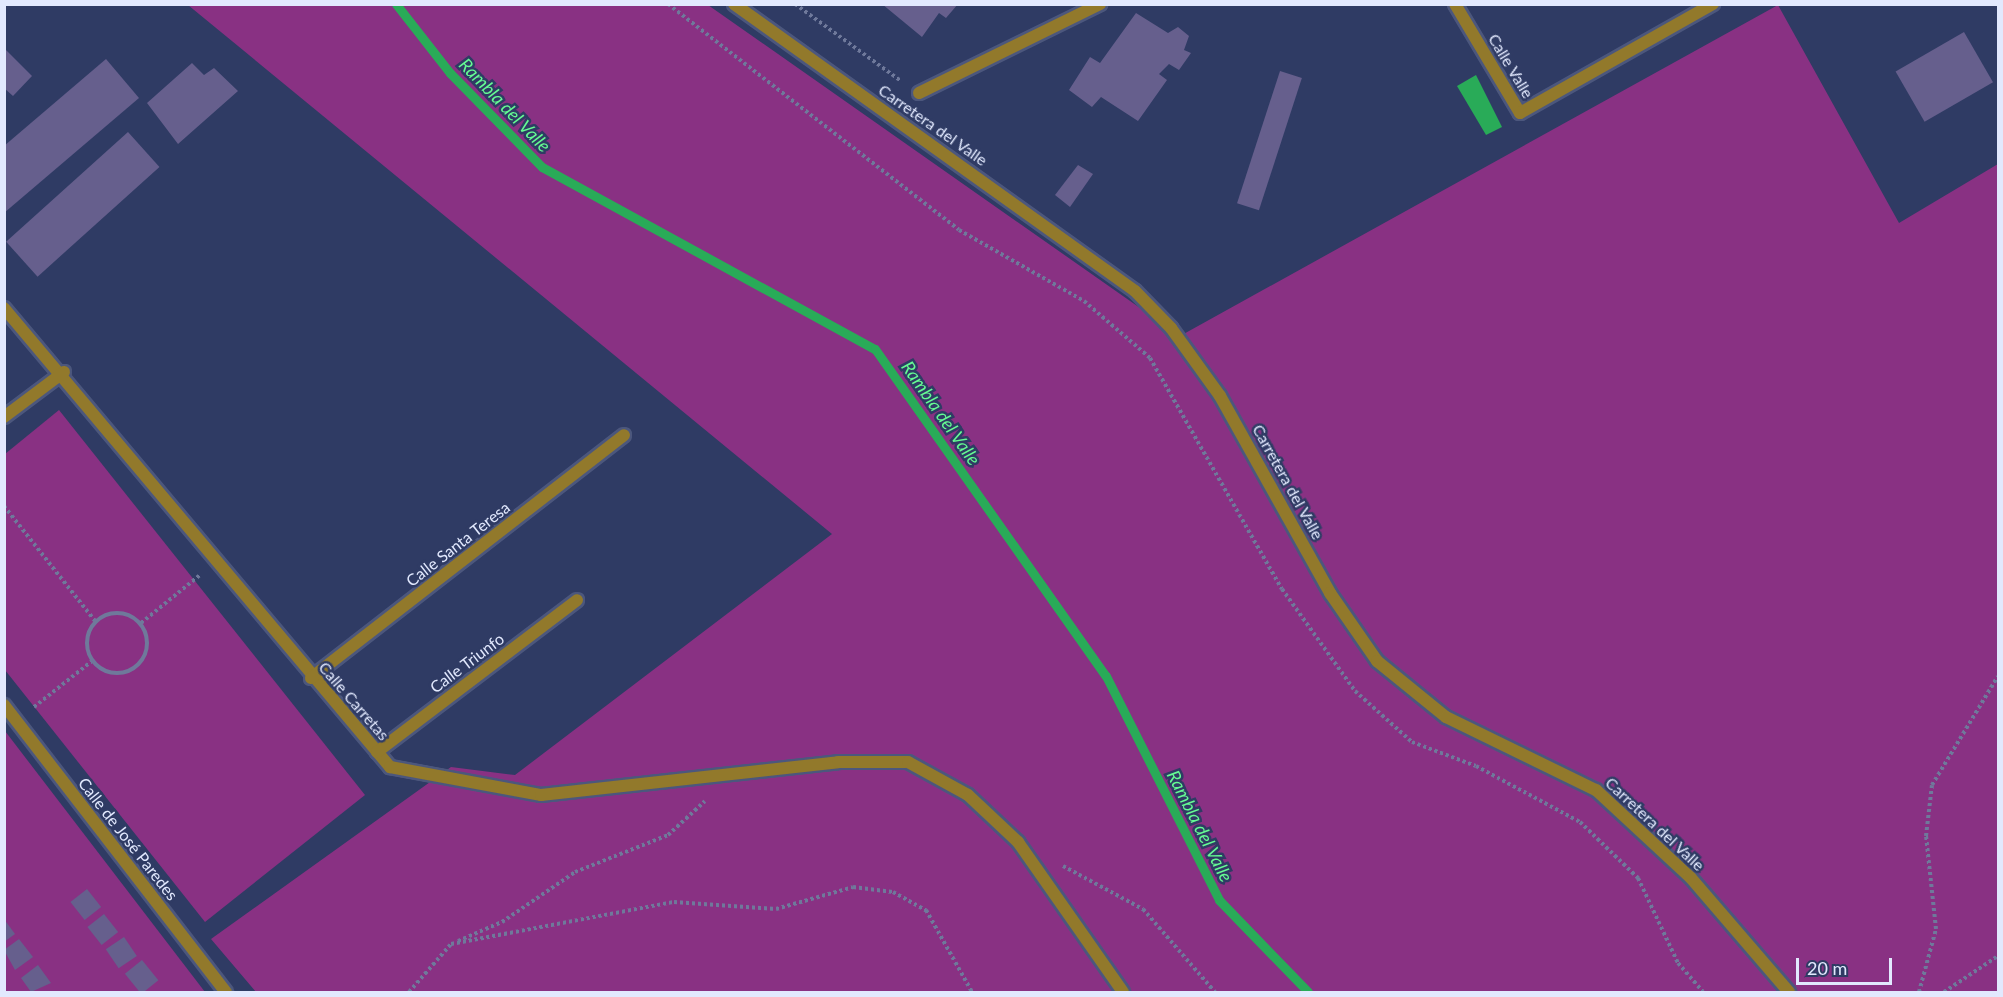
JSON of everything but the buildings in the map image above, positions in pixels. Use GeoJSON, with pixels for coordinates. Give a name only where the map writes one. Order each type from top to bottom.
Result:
{"type":"FeatureCollection","features":[{"type":"Feature","properties":{"kind":"street","name":"Carretera del Valle"},"geometry":{"type":"LineString","coordinates":[[734,4],[1135,291],[1171,328],[1220,396],[1330,593],[1377,661],[1446,717],[1596,790],[1690,877],[1789,993]]}},
{"type":"Feature","properties":{"kind":"street"},"geometry":{"type":"LineString","coordinates":[[919,93],[1100,4]]}},
{"type":"Feature","properties":{"kind":"street","name":"Calle Valle"},"geometry":{"type":"LineString","coordinates":[[1455,4],[1520,113],[1713,4]]}},
{"type":"Feature","properties":{"kind":"street","name":"Calle Carretas"},"geometry":{"type":"LineString","coordinates":[[4,308],[64,372],[311,678],[390,767],[541,795],[838,762],[908,762],[968,795],[1018,842],[1123,993]]}},
{"type":"Feature","properties":{"kind":"street"},"geometry":{"type":"LineString","coordinates":[[4,417],[64,372]]}},
{"type":"Feature","properties":{"kind":"street","name":"Calle Santa Teresa"},"geometry":{"type":"LineString","coordinates":[[311,678],[624,435]]}},
{"type":"Feature","properties":{"kind":"street","name":"Calle Triunfo"},"geometry":{"type":"LineString","coordinates":[[377,752],[577,600]]}},
{"type":"Feature","properties":{"kind":"street","name":"Calle de José Paredes"},"geometry":{"type":"LineString","coordinates":[[4,705],[226,993]]}},
{"type":"Feature","properties":{"kind":"path"},"geometry":{"type":"LineString","coordinates":[[668,4],[959,230],[1084,301],[1150,358],[1282,589],[1355,691],[1412,742],[1476,766],[1580,822],[1638,878],[1678,963],[1703,993]]}},
{"type":"Feature","properties":{"kind":"path"},"geometry":{"type":"LineString","coordinates":[[795,4],[919,93]]}},
{"type":"Feature","properties":{"kind":"path"},"geometry":{"type":"LineString","coordinates":[[4,506],[95,621]]}},
{"type":"Feature","properties":{"kind":"path"},"geometry":{"type":"LineString","coordinates":[[140,624],[217,562]]}},
{"type":"Feature","properties":{"kind":"path"},"geometry":{"type":"LineString","coordinates":[[120,612],[140,624],[147,647],[138,665],[121,673],[92,661],[87,639],[95,621],[120,612]]}},
{"type":"Feature","properties":{"kind":"path"},"geometry":{"type":"LineString","coordinates":[[16,721],[92,661]]}},
{"type":"Feature","properties":{"kind":"path"},"geometry":{"type":"LineString","coordinates":[[1919,993],[1936,929],[1926,836],[1932,785],[1998,676]]}},
{"type":"Feature","properties":{"kind":"path"},"geometry":{"type":"LineString","coordinates":[[409,993],[452,944],[502,922],[575,872],[668,835],[709,797]]}},
{"type":"Feature","properties":{"kind":"path"},"geometry":{"type":"LineString","coordinates":[[1060,865],[1143,909],[1215,993]]}},
{"type":"Feature","properties":{"kind":"path"},"geometry":{"type":"LineString","coordinates":[[452,944],[674,902],[776,909],[853,887],[893,892],[926,910],[972,993]]}},
{"type":"Feature","properties":{"kind":"path"},"geometry":{"type":"LineString","coordinates":[[1944,993],[1998,956]]}},
{"type":"Feature","properties":{"kind":"shaded area"},"geometry":{"type":"Polygon","coordinates":[[[188,5],[708,5],[1180,336],[1778,5],[1899,223],[1998,164],[1998,992],[256,992],[211,939],[451,767],[515,775],[832,534],[188,5]]]}},
{"type":"Feature","properties":{"kind":"shaded area"},"geometry":{"type":"Polygon","coordinates":[[[1476,75],[1502,127],[1486,135],[1457,86],[1476,75]]]}},
{"type":"Feature","properties":{"kind":"shaded area"},"geometry":{"type":"Polygon","coordinates":[[[59,410],[365,795],[205,922],[5,670],[5,454],[59,410]]]}},
{"type":"Feature","properties":{"kind":"shaded area"},"geometry":{"type":"Polygon","coordinates":[[[5,731],[205,992],[5,992],[5,731]]]}},
{"type":"Feature","properties":{"kind":"waterway","name":"Rambla del Valle"},"geometry":{"type":"LineString","coordinates":[[396,4],[450,73],[542,167],[875,349],[1106,676],[1219,900],[1308,992]]}}]}
